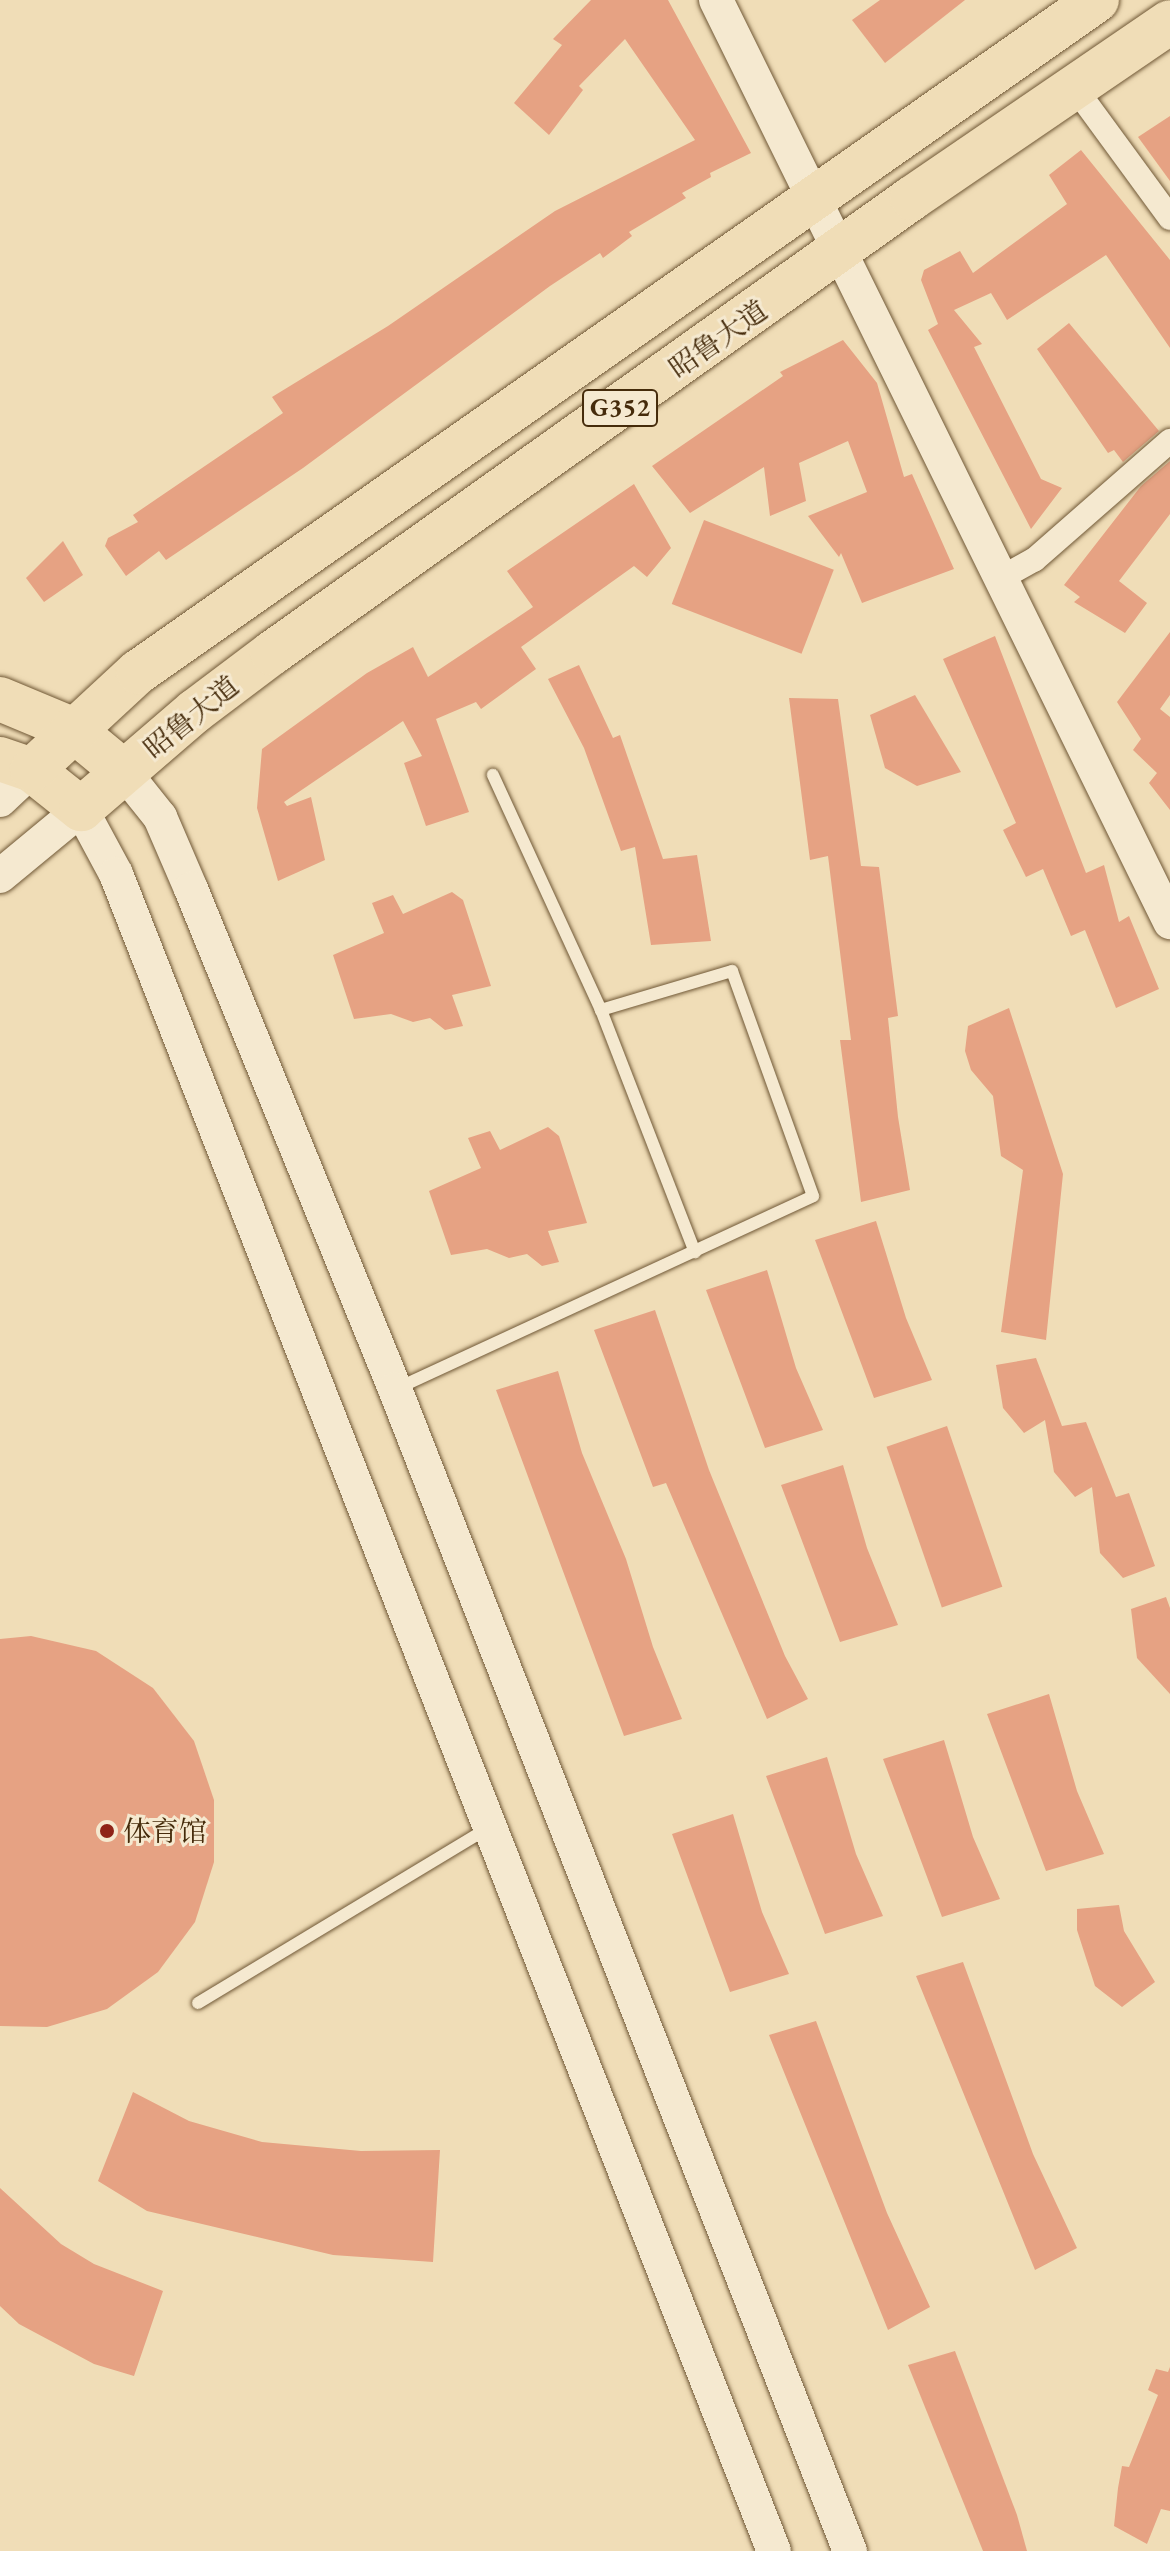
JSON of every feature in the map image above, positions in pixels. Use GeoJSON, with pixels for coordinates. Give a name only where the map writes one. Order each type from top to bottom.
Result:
{"type":"FeatureCollection","features":[{"type":"Feature","properties":{"kind":"highway","name":"G352"},"geometry":{"type":"LineString","coordinates":[[16,764],[72,729],[210,620],[1097,0]]}},
{"type":"Feature","properties":{"kind":"highway","name":"昭鲁大道"},"geometry":{"type":"LineString","coordinates":[[81,809],[272,653],[1170,22]]}},
{"type":"Feature","properties":{"kind":"highway"},"geometry":{"type":"LineString","coordinates":[[0,699],[72,729],[124,772]]}},
{"type":"Feature","properties":{"kind":"highway"},"geometry":{"type":"LineString","coordinates":[[16,764],[81,809]]}},
{"type":"Feature","properties":{"kind":"main road"},"geometry":{"type":"LineString","coordinates":[[716,0],[843,251],[1170,922]]}},
{"type":"Feature","properties":{"kind":"main road"},"geometry":{"type":"LineString","coordinates":[[0,800],[16,764]]}},
{"type":"Feature","properties":{"kind":"main road"},"geometry":{"type":"LineString","coordinates":[[124,772],[160,817],[395,1389],[850,2551]]}},
{"type":"Feature","properties":{"kind":"main road"},"geometry":{"type":"LineString","coordinates":[[0,876],[81,809],[116,874],[774,2551]]}},
{"type":"Feature","properties":{"kind":"street"},"geometry":{"type":"LineString","coordinates":[[1075,88],[1170,218]]}},
{"type":"Feature","properties":{"kind":"street"},"geometry":{"type":"LineString","coordinates":[[1001,578],[1034,560],[1170,441]]}},
{"type":"Feature","properties":{"kind":"lane"},"geometry":{"type":"LineString","coordinates":[[493,775],[601,1010],[695,1252]]}},
{"type":"Feature","properties":{"kind":"lane"},"geometry":{"type":"LineString","coordinates":[[395,1389],[813,1196],[732,971],[601,1010]]}},
{"type":"Feature","properties":{"kind":"lane"},"geometry":{"type":"LineString","coordinates":[[198,2003],[490,1827]]}},
{"type":"Feature","properties":{"kind":"building"},"geometry":{"type":"Polygon","coordinates":[[[591,0],[668,0],[751,153],[710,173],[711,177],[682,193],[686,198],[629,232],[632,236],[603,258],[600,253],[550,286],[303,468],[166,560],[159,551],[126,576],[105,546],[108,538],[138,522],[133,515],[283,413],[272,397],[388,326],[555,211],[695,140],[625,39],[579,86],[583,90],[549,135],[514,103],[562,45],[553,39],[591,0]]]}},
{"type":"Feature","properties":{"kind":"building"},"geometry":{"type":"Polygon","coordinates":[[[880,0],[965,0],[885,63],[852,20],[880,0]]]}},
{"type":"Feature","properties":{"kind":"building"},"geometry":{"type":"Polygon","coordinates":[[[1170,116],[1170,181],[1138,137],[1170,116]]]}},
{"type":"Feature","properties":{"kind":"building"},"geometry":{"type":"Polygon","coordinates":[[[1081,150],[1170,260],[1170,348],[1106,255],[1007,320],[991,293],[954,310],[982,344],[974,347],[1041,479],[1062,488],[1031,529],[928,330],[938,324],[921,280],[924,270],[960,251],[973,273],[1067,204],[1049,175],[1081,150]]]}},
{"type":"Feature","properties":{"kind":"building"},"geometry":{"type":"Polygon","coordinates":[[[1069,323],[1159,431],[1123,462],[1114,450],[1108,453],[1037,349],[1069,323]]]}},
{"type":"Feature","properties":{"kind":"building"},"geometry":{"type":"Polygon","coordinates":[[[843,340],[877,383],[904,477],[912,474],[954,569],[862,603],[841,553],[839,557],[808,516],[867,492],[848,441],[799,463],[806,501],[770,516],[764,467],[690,513],[652,466],[783,376],[780,372],[843,340]]]}},
{"type":"Feature","properties":{"kind":"building"},"geometry":{"type":"Polygon","coordinates":[[[1170,461],[1170,514],[1119,581],[1147,603],[1125,633],[1074,602],[1080,597],[1064,585],[1141,486],[1170,461]]]}},
{"type":"Feature","properties":{"kind":"building"},"geometry":{"type":"Polygon","coordinates":[[[634,484],[671,548],[647,577],[634,566],[521,647],[536,669],[481,709],[476,702],[436,719],[469,812],[426,826],[404,763],[422,756],[403,721],[284,802],[287,806],[311,797],[325,860],[278,881],[257,808],[262,749],[367,673],[413,647],[428,677],[533,607],[507,571],[634,484]]]}},
{"type":"Feature","properties":{"kind":"building"},"geometry":{"type":"Polygon","coordinates":[[[704,520],[834,570],[802,654],[672,604],[704,520]]]}},
{"type":"Feature","properties":{"kind":"building"},"geometry":{"type":"Polygon","coordinates":[[[63,541],[83,575],[44,602],[26,578],[63,541]]]}},
{"type":"Feature","properties":{"kind":"building"},"geometry":{"type":"Polygon","coordinates":[[[1170,632],[1170,695],[1160,709],[1170,717],[1170,810],[1149,783],[1157,773],[1133,750],[1141,739],[1117,702],[1170,632]]]}},
{"type":"Feature","properties":{"kind":"building"},"geometry":{"type":"Polygon","coordinates":[[[995,636],[1086,873],[1104,865],[1119,922],[1129,916],[1159,989],[1116,1008],[1085,930],[1071,936],[1043,869],[1026,877],[1003,830],[1016,823],[943,659],[995,636]]]}},
{"type":"Feature","properties":{"kind":"building"},"geometry":{"type":"Polygon","coordinates":[[[579,665],[613,738],[620,735],[663,859],[697,855],[711,941],[651,945],[635,847],[621,851],[584,748],[548,679],[579,665]]]}},
{"type":"Feature","properties":{"kind":"building"},"geometry":{"type":"Polygon","coordinates":[[[915,695],[961,772],[917,786],[885,768],[870,715],[915,695]]]}},
{"type":"Feature","properties":{"kind":"building"},"geometry":{"type":"Polygon","coordinates":[[[789,698],[838,699],[861,866],[879,867],[898,1016],[888,1018],[898,1117],[910,1190],[861,1202],[840,1040],[851,1040],[828,856],[810,860],[789,698]]]}},
{"type":"Feature","properties":{"kind":"building"},"geometry":{"type":"Polygon","coordinates":[[[452,892],[463,900],[491,986],[452,995],[463,1026],[445,1030],[430,1018],[413,1022],[391,1014],[354,1019],[333,955],[384,933],[372,903],[393,895],[403,914],[452,892]]]}},
{"type":"Feature","properties":{"kind":"building"},"geometry":{"type":"Polygon","coordinates":[[[1009,1008],[1063,1174],[1046,1340],[1001,1332],[1023,1170],[1001,1156],[993,1096],[971,1070],[965,1051],[968,1026],[1009,1008]]]}},
{"type":"Feature","properties":{"kind":"building"},"geometry":{"type":"Polygon","coordinates":[[[548,1127],[559,1136],[587,1223],[548,1231],[559,1262],[542,1266],[527,1254],[509,1258],[487,1249],[451,1255],[429,1191],[481,1168],[468,1138],[490,1131],[500,1150],[548,1127]]]}},
{"type":"Feature","properties":{"kind":"building"},"geometry":{"type":"Polygon","coordinates":[[[876,1221],[906,1318],[932,1380],[874,1398],[815,1240],[876,1221]]]}},
{"type":"Feature","properties":{"kind":"building"},"geometry":{"type":"Polygon","coordinates":[[[767,1270],[796,1368],[823,1430],[765,1448],[706,1290],[767,1270]]]}},
{"type":"Feature","properties":{"kind":"building"},"geometry":{"type":"Polygon","coordinates":[[[655,1310],[709,1470],[785,1656],[808,1699],[767,1719],[666,1483],[653,1487],[594,1330],[655,1310]]]}},
{"type":"Feature","properties":{"kind":"building"},"geometry":{"type":"Polygon","coordinates":[[[1036,1358],[1062,1426],[1086,1422],[1116,1497],[1129,1493],[1155,1566],[1123,1578],[1100,1553],[1092,1487],[1075,1497],[1054,1472],[1045,1420],[1024,1433],[1003,1408],[996,1365],[1036,1358]]]}},
{"type":"Feature","properties":{"kind":"building"},"geometry":{"type":"Polygon","coordinates":[[[558,1371],[582,1453],[626,1559],[653,1647],[682,1719],[624,1736],[496,1390],[558,1371]]]}},
{"type":"Feature","properties":{"kind":"building"},"geometry":{"type":"Polygon","coordinates":[[[947,1426],[1002,1587],[942,1608],[886,1447],[947,1426]]]}},
{"type":"Feature","properties":{"kind":"building"},"geometry":{"type":"Polygon","coordinates":[[[843,1465],[867,1548],[898,1625],[840,1642],[781,1485],[843,1465]]]}},
{"type":"Feature","properties":{"kind":"building"},"geometry":{"type":"Polygon","coordinates":[[[1166,1597],[1170,1608],[1170,1694],[1137,1658],[1131,1609],[1166,1597]]]}},
{"type":"Feature","properties":{"kind":"building","name":"体育馆"},"geometry":{"type":"Polygon","coordinates":[[[31,1636],[96,1651],[153,1688],[194,1741],[214,1800],[214,1862],[195,1922],[158,1972],[107,2009],[47,2027],[0,2026],[0,1639],[31,1636]]]}},
{"type":"Feature","properties":{"kind":"building"},"geometry":{"type":"Polygon","coordinates":[[[1049,1694],[1077,1791],[1104,1854],[1046,1871],[987,1714],[1049,1694]]]}},
{"type":"Feature","properties":{"kind":"building"},"geometry":{"type":"Polygon","coordinates":[[[944,1740],[973,1837],[1000,1899],[942,1917],[883,1759],[944,1740]]]}},
{"type":"Feature","properties":{"kind":"building"},"geometry":{"type":"Polygon","coordinates":[[[827,1757],[856,1854],[883,1916],[825,1934],[766,1776],[827,1757]]]}},
{"type":"Feature","properties":{"kind":"building"},"geometry":{"type":"Polygon","coordinates":[[[733,1814],[762,1912],[789,1974],[730,1992],[672,1834],[733,1814]]]}},
{"type":"Feature","properties":{"kind":"building"},"geometry":{"type":"Polygon","coordinates":[[[1119,1905],[1124,1931],[1155,1982],[1122,2007],[1095,1986],[1077,1930],[1077,1909],[1119,1905]]]}},
{"type":"Feature","properties":{"kind":"building"},"geometry":{"type":"Polygon","coordinates":[[[963,1962],[1033,2154],[1077,2248],[1035,2270],[916,1976],[963,1962]]]}},
{"type":"Feature","properties":{"kind":"building"},"geometry":{"type":"Polygon","coordinates":[[[816,2021],[887,2213],[930,2307],[888,2330],[769,2035],[816,2021]]]}},
{"type":"Feature","properties":{"kind":"building"},"geometry":{"type":"Polygon","coordinates":[[[133,2092],[189,2121],[262,2142],[361,2151],[440,2150],[433,2262],[333,2255],[147,2211],[98,2181],[133,2092]]]}},
{"type":"Feature","properties":{"kind":"building"},"geometry":{"type":"Polygon","coordinates":[[[0,2188],[61,2244],[94,2264],[163,2291],[134,2376],[94,2364],[19,2324],[0,2306],[0,2188]]]}},
{"type":"Feature","properties":{"kind":"building"},"geometry":{"type":"Polygon","coordinates":[[[955,2351],[1017,2515],[1027,2551],[983,2551],[908,2365],[955,2351]]]}},
{"type":"Feature","properties":{"kind":"building"},"geometry":{"type":"Polygon","coordinates":[[[1170,2367],[1170,2511],[1161,2509],[1147,2544],[1114,2526],[1118,2488],[1122,2466],[1129,2467],[1158,2395],[1148,2390],[1156,2369],[1168,2372],[1170,2367]]]}},
{"type":"Feature","properties":{"kind":"place","name":"体育馆"},"geometry":{"type":"Point","coordinates":[107,1831]}}]}
